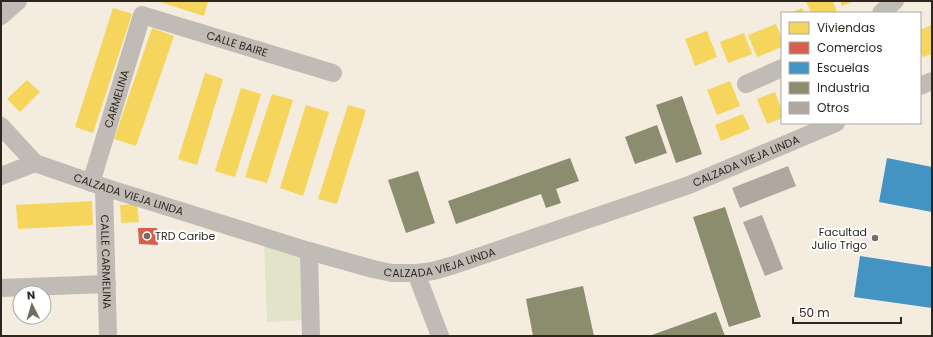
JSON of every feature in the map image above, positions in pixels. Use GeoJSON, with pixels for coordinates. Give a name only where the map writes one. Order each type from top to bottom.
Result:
{"type":"FeatureCollection","features":[{"type":"Feature","properties":{"kind":"street"},"geometry":{"type":"LineString","coordinates":[[1,16],[18,1]]}},
{"type":"Feature","properties":{"kind":"street"},"geometry":{"type":"LineString","coordinates":[[882,12],[895,1]]}},
{"type":"Feature","properties":{"kind":"street","name":"CALLE BAIRE"},"geometry":{"type":"LineString","coordinates":[[142,15],[333,74]]}},
{"type":"Feature","properties":{"kind":"street","name":"CARMELINA"},"geometry":{"type":"LineString","coordinates":[[98,185],[142,15]]}},
{"type":"Feature","properties":{"kind":"street"},"geometry":{"type":"LineString","coordinates":[[746,84],[781,68]]}},
{"type":"Feature","properties":{"kind":"street"},"geometry":{"type":"LineString","coordinates":[[921,86],[932,81]]}},
{"type":"Feature","properties":{"kind":"street","name":"CALZADA VIEJA LINDA"},"geometry":{"type":"LineString","coordinates":[[35,163],[98,185],[309,251],[373,269],[392,272],[416,273],[433,271],[454,265],[689,185],[834,124]]}},
{"type":"Feature","properties":{"kind":"street"},"geometry":{"type":"LineString","coordinates":[[1,126],[35,163],[1,176]]}},
{"type":"Feature","properties":{"kind":"street","name":"CALLE CARMELINA"},"geometry":{"type":"LineString","coordinates":[[98,185],[107,284],[108,336]]}},
{"type":"Feature","properties":{"kind":"street"},"geometry":{"type":"LineString","coordinates":[[309,251],[311,336]]}},
{"type":"Feature","properties":{"kind":"street"},"geometry":{"type":"LineString","coordinates":[[416,273],[440,336]]}},
{"type":"Feature","properties":{"kind":"street"},"geometry":{"type":"LineString","coordinates":[[1,288],[107,284]]}},
{"type":"Feature","properties":{"kind":"green space"},"geometry":{"type":"Polygon","coordinates":[[[264,243],[303,253],[305,320],[267,322],[264,243]]]}},
{"type":"Feature","properties":{"kind":"building: Viviendas"},"geometry":{"type":"Polygon","coordinates":[[[157,1],[208,1],[204,16],[157,1]]]}},
{"type":"Feature","properties":{"kind":"building: Viviendas"},"geometry":{"type":"Polygon","coordinates":[[[806,1],[833,1],[837,12],[811,12],[806,1]]]}},
{"type":"Feature","properties":{"kind":"building: Viviendas"},"geometry":{"type":"Polygon","coordinates":[[[840,1],[855,1],[842,6],[840,1]]]}},
{"type":"Feature","properties":{"kind":"building: Viviendas"},"geometry":{"type":"Polygon","coordinates":[[[113,8],[132,14],[93,133],[75,127],[113,8]]]}},
{"type":"Feature","properties":{"kind":"building: Viviendas"},"geometry":{"type":"Polygon","coordinates":[[[802,8],[804,12],[792,12],[802,8]]]}},
{"type":"Feature","properties":{"kind":"building: Viviendas"},"geometry":{"type":"Polygon","coordinates":[[[776,24],[781,36],[781,47],[757,57],[748,35],[776,24]]]}},
{"type":"Feature","properties":{"kind":"building: Viviendas"},"geometry":{"type":"Polygon","coordinates":[[[932,25],[932,54],[923,57],[921,52],[921,30],[932,25]]]}},
{"type":"Feature","properties":{"kind":"building: Viviendas"},"geometry":{"type":"Polygon","coordinates":[[[152,28],[174,36],[136,146],[114,139],[152,28]]]}},
{"type":"Feature","properties":{"kind":"building: Viviendas"},"geometry":{"type":"Polygon","coordinates":[[[707,31],[717,57],[695,66],[685,39],[707,31]]]}},
{"type":"Feature","properties":{"kind":"building: Viviendas"},"geometry":{"type":"Polygon","coordinates":[[[744,33],[752,54],[728,63],[720,42],[744,33]]]}},
{"type":"Feature","properties":{"kind":"building: Viviendas"},"geometry":{"type":"Polygon","coordinates":[[[205,73],[223,79],[197,165],[178,159],[205,73]]]}},
{"type":"Feature","properties":{"kind":"building: Viviendas"},"geometry":{"type":"Polygon","coordinates":[[[27,80],[40,92],[20,112],[7,99],[27,80]]]}},
{"type":"Feature","properties":{"kind":"building: Viviendas"},"geometry":{"type":"Polygon","coordinates":[[[730,81],[740,106],[717,115],[707,90],[730,81]]]}},
{"type":"Feature","properties":{"kind":"building: Viviendas"},"geometry":{"type":"Polygon","coordinates":[[[241,88],[261,94],[235,177],[215,171],[241,88]]]}},
{"type":"Feature","properties":{"kind":"building: Viviendas"},"geometry":{"type":"Polygon","coordinates":[[[775,92],[781,108],[781,118],[767,124],[757,99],[775,92]]]}},
{"type":"Feature","properties":{"kind":"building: Viviendas"},"geometry":{"type":"Polygon","coordinates":[[[272,94],[293,100],[267,183],[245,177],[272,94]]]}},
{"type":"Feature","properties":{"kind":"building: Viviendas"},"geometry":{"type":"Polygon","coordinates":[[[306,105],[329,112],[303,196],[280,188],[306,105]]]}},
{"type":"Feature","properties":{"kind":"building: Viviendas"},"geometry":{"type":"Polygon","coordinates":[[[348,105],[366,110],[337,204],[318,199],[348,105]]]}},
{"type":"Feature","properties":{"kind":"building: Viviendas"},"geometry":{"type":"Polygon","coordinates":[[[743,114],[750,129],[721,141],[715,125],[743,114]]]}},
{"type":"Feature","properties":{"kind":"building: Viviendas"},"geometry":{"type":"Polygon","coordinates":[[[92,201],[93,225],[18,229],[16,205],[92,201]]]}},
{"type":"Feature","properties":{"kind":"building: Viviendas"},"geometry":{"type":"Polygon","coordinates":[[[137,204],[139,222],[121,223],[120,205],[137,204]]]}},
{"type":"Feature","properties":{"kind":"building: Comercios"},"geometry":{"type":"Polygon","coordinates":[[[138,228],[157,228],[158,245],[139,244],[138,228]]]}},
{"type":"Feature","properties":{"kind":"building: Escuelas"},"geometry":{"type":"Polygon","coordinates":[[[887,158],[932,167],[932,212],[879,202],[887,158]]]}},
{"type":"Feature","properties":{"kind":"building: Escuelas"},"geometry":{"type":"Polygon","coordinates":[[[860,256],[932,267],[932,308],[854,297],[860,256]]]}},
{"type":"Feature","properties":{"kind":"building: Industria"},"geometry":{"type":"Polygon","coordinates":[[[682,96],[702,154],[676,163],[656,105],[682,96]]]}},
{"type":"Feature","properties":{"kind":"building: Industria"},"geometry":{"type":"Polygon","coordinates":[[[657,125],[667,153],[635,164],[625,137],[657,125]]]}},
{"type":"Feature","properties":{"kind":"building: Industria"},"geometry":{"type":"Polygon","coordinates":[[[570,158],[579,181],[556,189],[561,203],[546,208],[541,194],[456,224],[448,201],[570,158]]]}},
{"type":"Feature","properties":{"kind":"building: Industria"},"geometry":{"type":"Polygon","coordinates":[[[418,171],[435,223],[406,233],[388,180],[418,171]]]}},
{"type":"Feature","properties":{"kind":"building: Industria"},"geometry":{"type":"Polygon","coordinates":[[[725,207],[761,317],[729,327],[693,217],[725,207]]]}},
{"type":"Feature","properties":{"kind":"building: Industria"},"geometry":{"type":"Polygon","coordinates":[[[583,286],[594,336],[533,336],[526,299],[583,286]]]}},
{"type":"Feature","properties":{"kind":"building: Industria"},"geometry":{"type":"Polygon","coordinates":[[[716,312],[725,336],[649,336],[716,312]]]}},
{"type":"Feature","properties":{"kind":"building: Otros"},"geometry":{"type":"Polygon","coordinates":[[[788,166],[796,186],[740,208],[732,188],[788,166]]]}},
{"type":"Feature","properties":{"kind":"building: Otros"},"geometry":{"type":"Polygon","coordinates":[[[762,215],[783,269],[765,276],[743,222],[762,215]]]}},
{"type":"Feature","properties":{"kind":"place","name":"TRD Caribe"},"geometry":{"type":"Point","coordinates":[147,236]}},
{"type":"Feature","properties":{"kind":"place","name":"Facultad Julio Trigo"},"geometry":{"type":"Point","coordinates":[875,238]}}]}
